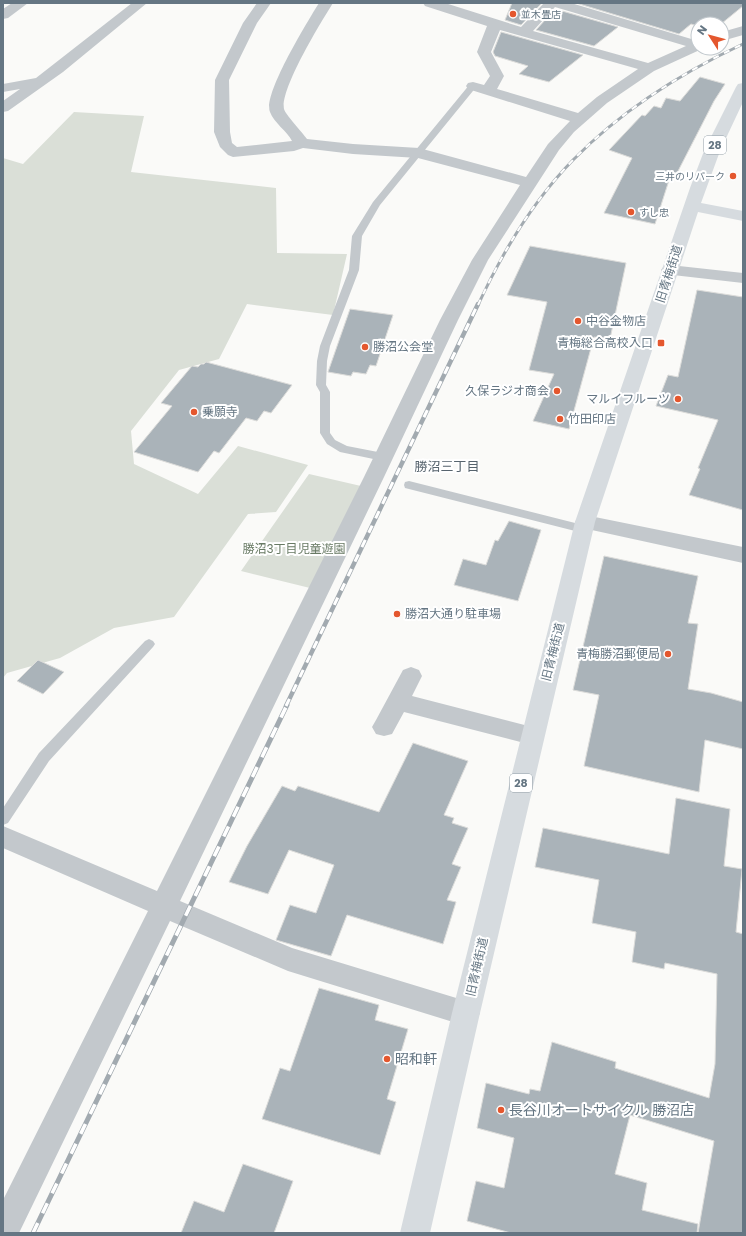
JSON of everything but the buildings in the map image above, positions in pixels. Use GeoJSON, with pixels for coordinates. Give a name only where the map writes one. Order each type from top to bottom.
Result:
{"type":"FeatureCollection","features":[{"type":"Feature","properties":{"kind":"main road","name":"旧青梅街道"},"geometry":{"type":"LineString","coordinates":[[415,1233],[532,736],[584,526],[692,206],[712,151],[743,87]]}},
{"type":"Feature","properties":{"kind":"main road"},"geometry":{"type":"LineString","coordinates":[[692,206],[743,216]]}},
{"type":"Feature","properties":{"kind":"street"},"geometry":{"type":"LineString","coordinates":[[3,15],[21,3]]}},
{"type":"Feature","properties":{"kind":"street"},"geometry":{"type":"LineString","coordinates":[[3,108],[40,82],[140,3]]}},
{"type":"Feature","properties":{"kind":"street"},"geometry":{"type":"LineString","coordinates":[[264,3],[250,23],[222,80],[222,132],[225,144],[233,152],[294,146],[301,143],[353,149],[419,153],[530,183]]}},
{"type":"Feature","properties":{"kind":"street"},"geometry":{"type":"LineString","coordinates":[[301,143],[294,130],[276,111],[276,103],[286,76],[326,3]]}},
{"type":"Feature","properties":{"kind":"street"},"geometry":{"type":"LineString","coordinates":[[430,3],[445,6],[495,24],[649,68]]}},
{"type":"Feature","properties":{"kind":"street"},"geometry":{"type":"LineString","coordinates":[[524,32],[551,3]]}},
{"type":"Feature","properties":{"kind":"street"},"geometry":{"type":"LineString","coordinates":[[557,3],[690,44]]}},
{"type":"Feature","properties":{"kind":"street"},"geometry":{"type":"LineString","coordinates":[[488,91],[497,76],[484,52],[495,24]]}},
{"type":"Feature","properties":{"kind":"street"},"geometry":{"type":"LineString","coordinates":[[730,35],[743,30]]}},
{"type":"Feature","properties":{"kind":"street"},"geometry":{"type":"LineString","coordinates":[[3,1233],[383,457],[448,320],[477,267],[507,216],[530,183],[552,147],[580,119],[602,100],[649,68],[690,50]]}},
{"type":"Feature","properties":{"kind":"street"},"geometry":{"type":"LineString","coordinates":[[3,88],[40,82]]}},
{"type":"Feature","properties":{"kind":"street"},"geometry":{"type":"LineString","coordinates":[[473,86],[580,119]]}},
{"type":"Feature","properties":{"kind":"street"},"geometry":{"type":"LineString","coordinates":[[670,270],[743,278]]}},
{"type":"Feature","properties":{"kind":"street"},"geometry":{"type":"LineString","coordinates":[[584,526],[743,555]]}},
{"type":"Feature","properties":{"kind":"street"},"geometry":{"type":"LineString","coordinates":[[384,727],[412,676]]}},
{"type":"Feature","properties":{"kind":"street"},"geometry":{"type":"LineString","coordinates":[[398,701],[532,736]]}},
{"type":"Feature","properties":{"kind":"street"},"geometry":{"type":"LineString","coordinates":[[3,837],[288,959],[466,1013]]}},
{"type":"Feature","properties":{"kind":"lane"},"geometry":{"type":"LineString","coordinates":[[383,457],[344,449],[331,442],[325,433],[325,392],[321,385],[322,362],[325,346],[354,270],[357,236],[376,204],[473,86]]}},
{"type":"Feature","properties":{"kind":"lane"},"geometry":{"type":"LineString","coordinates":[[409,485],[584,526]]}},
{"type":"Feature","properties":{"kind":"lane"},"geometry":{"type":"LineString","coordinates":[[3,819],[44,757],[150,644]]}},
{"type":"Feature","properties":{"kind":"green space"},"geometry":{"type":"Polygon","coordinates":[[[74,112],[144,116],[131,172],[276,188],[277,253],[347,254],[333,315],[247,304],[219,359],[179,370],[131,431],[134,464],[198,494],[238,446],[308,465],[276,512],[248,514],[174,617],[114,628],[60,658],[7,673],[3,678],[3,158],[23,164],[74,112]]]}},
{"type":"Feature","properties":{"kind":"green space","name":"勝沼3丁目児童遊園"},"geometry":{"type":"Polygon","coordinates":[[[309,474],[361,486],[310,588],[241,571],[309,474]]]}},
{"type":"Feature","properties":{"kind":"railway"},"geometry":{"type":"LineString","coordinates":[[478,305],[497,266],[519,229],[544,193],[573,160],[611,125],[653,94],[697,67],[743,44]]}},
{"type":"Feature","properties":{"kind":"railway"},"geometry":{"type":"LineString","coordinates":[[286,706],[478,304]]}},
{"type":"Feature","properties":{"kind":"railway"},"geometry":{"type":"LineString","coordinates":[[33,1233],[287,705]]}},
{"type":"Feature","properties":{"kind":"place","name":"並木畳店"},"geometry":{"type":"Point","coordinates":[513,14]}},
{"type":"Feature","properties":{"kind":"place","name":"三井のリパーク"},"geometry":{"type":"Point","coordinates":[733,176]}},
{"type":"Feature","properties":{"kind":"place","name":"すし忠"},"geometry":{"type":"Point","coordinates":[631,212]}},
{"type":"Feature","properties":{"kind":"place","name":"中谷金物店"},"geometry":{"type":"Point","coordinates":[578,321]}},
{"type":"Feature","properties":{"kind":"place","name":"青梅総合高校入口"},"geometry":{"type":"Point","coordinates":[661,343]}},
{"type":"Feature","properties":{"kind":"place","name":"勝沼公会堂"},"geometry":{"type":"Point","coordinates":[365,347]}},
{"type":"Feature","properties":{"kind":"place","name":"久保ラジオ商会"},"geometry":{"type":"Point","coordinates":[557,391]}},
{"type":"Feature","properties":{"kind":"place","name":"マルイフルーツ"},"geometry":{"type":"Point","coordinates":[678,399]}},
{"type":"Feature","properties":{"kind":"place","name":"乗願寺"},"geometry":{"type":"Point","coordinates":[194,412]}},
{"type":"Feature","properties":{"kind":"place","name":"竹田印店"},"geometry":{"type":"Point","coordinates":[560,419]}},
{"type":"Feature","properties":{"kind":"place","name":"勝沼大通り駐車場"},"geometry":{"type":"Point","coordinates":[397,614]}},
{"type":"Feature","properties":{"kind":"place","name":"青梅勝沼郵便局"},"geometry":{"type":"Point","coordinates":[668,654]}},
{"type":"Feature","properties":{"kind":"place","name":"昭和軒"},"geometry":{"type":"Point","coordinates":[387,1059]}},
{"type":"Feature","properties":{"kind":"place","name":"長谷川オートサイクル 勝沼店"},"geometry":{"type":"Point","coordinates":[501,1110]}},
{"type":"Feature","properties":{"kind":"district","name":"勝沼三丁目"},"geometry":{"type":"Point","coordinates":[447,466]}}]}
